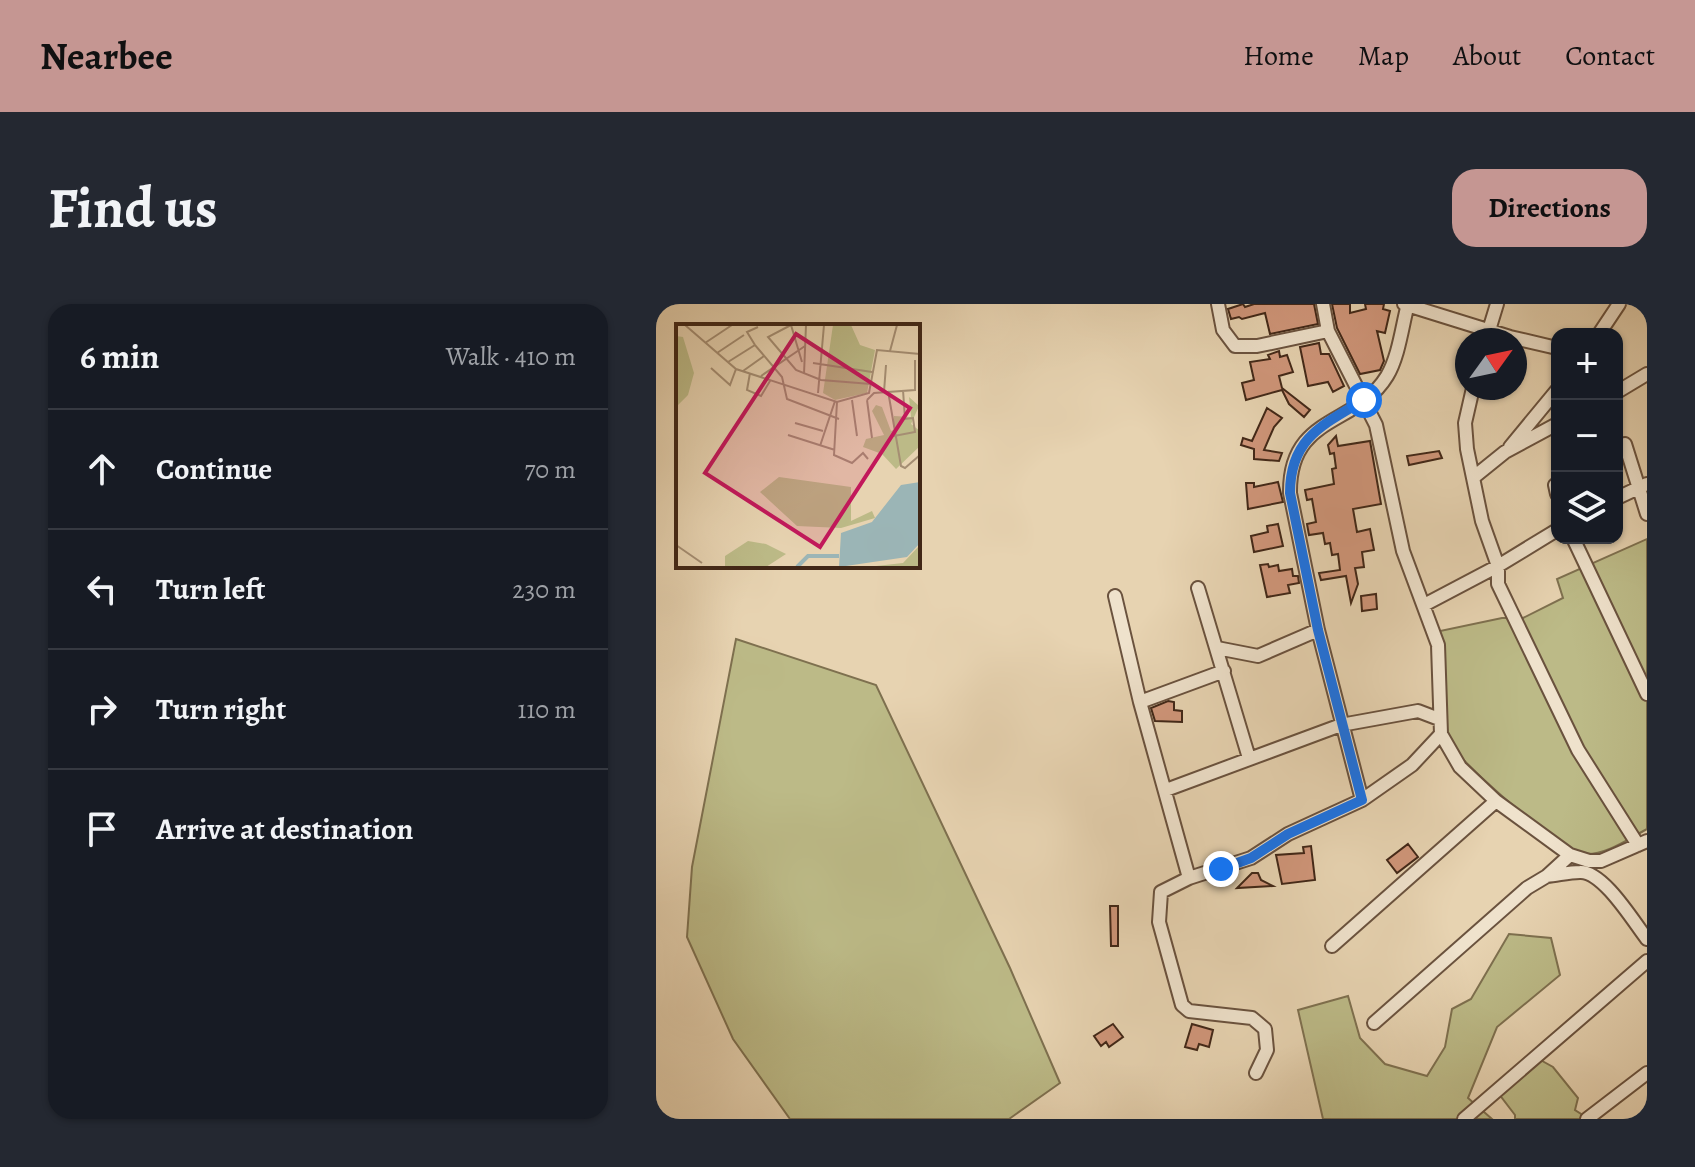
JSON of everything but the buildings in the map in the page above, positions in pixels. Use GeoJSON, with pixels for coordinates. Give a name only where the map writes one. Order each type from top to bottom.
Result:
{"type":"FeatureCollection","features":[{"type":"Feature","properties":{"kind":"street"},"geometry":{"type":"LineString","coordinates":[[1218,304],[1223,330],[1235,346],[1257,346],[1328,331]]}},
{"type":"Feature","properties":{"kind":"street"},"geometry":{"type":"LineString","coordinates":[[1323,304],[1328,331],[1376,425],[1403,551],[1438,645],[1441,734],[1460,767],[1496,801],[1570,855],[1601,861],[1642,843],[1578,750],[1498,584],[1498,566],[1482,521],[1467,449],[1465,423],[1470,400]]}},
{"type":"Feature","properties":{"kind":"street"},"geometry":{"type":"LineString","coordinates":[[1362,800],[1318,630],[1290,493],[1290,472],[1296,452],[1308,439],[1364,400],[1388,375],[1406,304],[1468,328]]}},
{"type":"Feature","properties":{"kind":"street"},"geometry":{"type":"LineString","coordinates":[[1490,328],[1497,304]]}},
{"type":"Feature","properties":{"kind":"street"},"geometry":{"type":"LineString","coordinates":[[1599,304],[1616,308],[1603,328]]}},
{"type":"Feature","properties":{"kind":"street"},"geometry":{"type":"LineString","coordinates":[[1527,343],[1551,347]]}},
{"type":"Feature","properties":{"kind":"street"},"geometry":{"type":"LineString","coordinates":[[1623,388],[1647,374]]}},
{"type":"Feature","properties":{"kind":"street"},"geometry":{"type":"LineString","coordinates":[[1505,452],[1551,397]]}},
{"type":"Feature","properties":{"kind":"street"},"geometry":{"type":"LineString","coordinates":[[1474,477],[1505,452],[1551,427]]}},
{"type":"Feature","properties":{"kind":"street"},"geometry":{"type":"LineString","coordinates":[[1625,444],[1642,486],[1647,514]]}},
{"type":"Feature","properties":{"kind":"street"},"geometry":{"type":"LineString","coordinates":[[1623,495],[1642,486]]}},
{"type":"Feature","properties":{"kind":"street"},"geometry":{"type":"LineString","coordinates":[[1424,605],[1551,534]]}},
{"type":"Feature","properties":{"kind":"street"},"geometry":{"type":"LineString","coordinates":[[1576,544],[1647,694]]}},
{"type":"Feature","properties":{"kind":"street"},"geometry":{"type":"LineString","coordinates":[[1198,588],[1249,758]]}},
{"type":"Feature","properties":{"kind":"street"},"geometry":{"type":"LineString","coordinates":[[1115,596],[1140,702],[1189,878]]}},
{"type":"Feature","properties":{"kind":"street"},"geometry":{"type":"LineString","coordinates":[[1217,648],[1258,656],[1318,630]]}},
{"type":"Feature","properties":{"kind":"street"},"geometry":{"type":"LineString","coordinates":[[1140,702],[1224,671]]}},
{"type":"Feature","properties":{"kind":"street"},"geometry":{"type":"LineString","coordinates":[[1166,790],[1341,725],[1418,711],[1439,719]]}},
{"type":"Feature","properties":{"kind":"street"},"geometry":{"type":"LineString","coordinates":[[1256,1073],[1267,1050],[1265,1029],[1252,1018],[1189,1011],[1182,1005],[1159,922],[1161,892],[1189,878],[1251,858],[1288,834],[1362,800],[1412,765],[1441,734]]}},
{"type":"Feature","properties":{"kind":"street"},"geometry":{"type":"LineString","coordinates":[[1332,946],[1496,801]]}},
{"type":"Feature","properties":{"kind":"street"},"geometry":{"type":"LineString","coordinates":[[1374,1023],[1527,888],[1547,876],[1570,855]]}},
{"type":"Feature","properties":{"kind":"street"},"geometry":{"type":"LineString","coordinates":[[1547,876],[1581,871],[1593,875],[1646,934]]}},
{"type":"Feature","properties":{"kind":"street"},"geometry":{"type":"LineString","coordinates":[[1464,1119],[1647,961]]}},
{"type":"Feature","properties":{"kind":"street"},"geometry":{"type":"LineString","coordinates":[[1587,1119],[1647,1073]]}},
{"type":"Feature","properties":{"kind":"shaded area"},"geometry":{"type":"Polygon","coordinates":[[[1647,539],[1647,829],[1609,849],[1585,854],[1573,850],[1535,824],[1471,768],[1448,741],[1439,703],[1440,631],[1502,618],[1523,618],[1563,598],[1557,579],[1647,539]]]}},
{"type":"Feature","properties":{"kind":"shaded area"},"geometry":{"type":"Polygon","coordinates":[[[736,639],[876,685],[1010,968],[1060,1083],[1009,1119],[790,1119],[733,1039],[687,937],[692,867],[736,639]]]}},
{"type":"Feature","properties":{"kind":"shaded area"},"geometry":{"type":"Polygon","coordinates":[[[1509,934],[1551,938],[1560,975],[1497,1027],[1468,1098],[1492,1119],[1323,1119],[1298,1010],[1348,996],[1360,1038],[1385,1064],[1427,1076],[1445,1047],[1452,1009],[1471,999],[1509,934]]]}},
{"type":"Feature","properties":{"kind":"shaded area"},"geometry":{"type":"Polygon","coordinates":[[[1535,1057],[1553,1067],[1578,1098],[1575,1110],[1589,1119],[1515,1119],[1499,1094],[1535,1057]]]}},
{"type":"Feature","properties":{"kind":"route"},"geometry":{"type":"LineString","coordinates":[[1221,869],[1251,858],[1288,834],[1362,800],[1318,630],[1290,493],[1290,472],[1296,452],[1308,439],[1364,400]]}}]}
